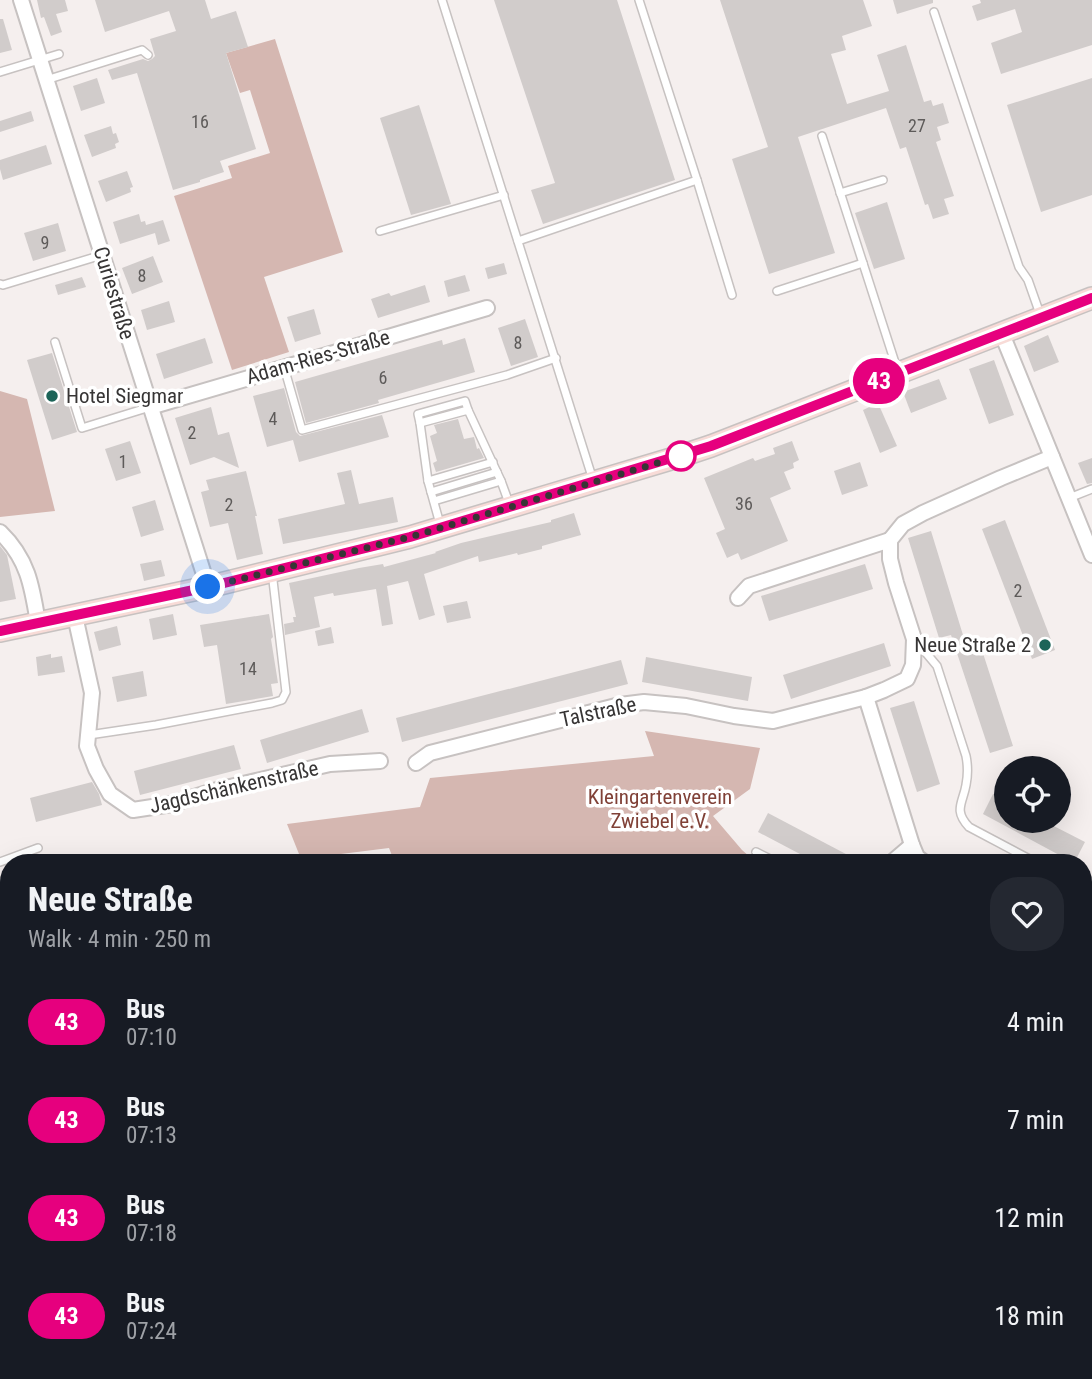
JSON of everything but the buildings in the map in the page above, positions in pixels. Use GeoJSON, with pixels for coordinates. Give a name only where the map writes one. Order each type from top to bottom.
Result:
{"type":"FeatureCollection","features":[{"type":"Feature","properties":{"kind":"main road"},"geometry":{"type":"LineString","coordinates":[[0,631],[208,587],[410,537],[594,482],[711,446],[1092,298]]}},
{"type":"Feature","properties":{"kind":"street","name":"Curiestraße"},"geometry":{"type":"LineString","coordinates":[[21,0],[208,587]]}},
{"type":"Feature","properties":{"kind":"street","name":"Adam-Ries-Straße"},"geometry":{"type":"LineString","coordinates":[[150,407],[487,309]]}},
{"type":"Feature","properties":{"kind":"street"},"geometry":{"type":"LineString","coordinates":[[1002,334],[1092,555]]}},
{"type":"Feature","properties":{"kind":"street"},"geometry":{"type":"LineString","coordinates":[[738,598],[749,586],[890,540],[903,524],[923,513],[1052,457]]}},
{"type":"Feature","properties":{"kind":"street"},"geometry":{"type":"LineString","coordinates":[[0,532],[11,543],[25,565],[31,582],[38,623]]}},
{"type":"Feature","properties":{"kind":"street","name":"Talstraße"},"geometry":{"type":"LineString","coordinates":[[416,763],[430,753],[620,705],[644,702],[686,706],[774,721],[884,690],[907,679],[913,665],[914,639],[895,583],[890,559],[890,540]]}},
{"type":"Feature","properties":{"kind":"street","name":"Jagdschänkenstraße"},"geometry":{"type":"LineString","coordinates":[[75,616],[92,693],[87,746],[110,794],[133,810],[172,804],[212,791],[330,764],[380,761]]}},
{"type":"Feature","properties":{"kind":"street"},"geometry":{"type":"LineString","coordinates":[[866,697],[916,854]]}},
{"type":"Feature","properties":{"kind":"street"},"geometry":{"type":"LineString","coordinates":[[902,854],[912,845]]}},
{"type":"Feature","properties":{"kind":"lane"},"geometry":{"type":"LineString","coordinates":[[442,0],[594,482]]}},
{"type":"Feature","properties":{"kind":"lane"},"geometry":{"type":"LineString","coordinates":[[639,0],[732,295]]}},
{"type":"Feature","properties":{"kind":"lane"},"geometry":{"type":"LineString","coordinates":[[934,12],[1018,267],[1028,280],[1042,318]]}},
{"type":"Feature","properties":{"kind":"lane"},"geometry":{"type":"LineString","coordinates":[[46,80],[142,50],[148,55]]}},
{"type":"Feature","properties":{"kind":"lane"},"geometry":{"type":"LineString","coordinates":[[0,72],[60,54]]}},
{"type":"Feature","properties":{"kind":"lane"},"geometry":{"type":"LineString","coordinates":[[822,136],[898,374]]}},
{"type":"Feature","properties":{"kind":"lane"},"geometry":{"type":"LineString","coordinates":[[518,241],[697,180]]}},
{"type":"Feature","properties":{"kind":"lane"},"geometry":{"type":"LineString","coordinates":[[840,193],[883,180]]}},
{"type":"Feature","properties":{"kind":"lane"},"geometry":{"type":"LineString","coordinates":[[380,231],[503,195]]}},
{"type":"Feature","properties":{"kind":"lane"},"geometry":{"type":"LineString","coordinates":[[0,284],[102,255]]}},
{"type":"Feature","properties":{"kind":"lane"},"geometry":{"type":"LineString","coordinates":[[777,292],[863,263]]}},
{"type":"Feature","properties":{"kind":"lane"},"geometry":{"type":"LineString","coordinates":[[55,342],[82,428],[150,407]]}},
{"type":"Feature","properties":{"kind":"lane"},"geometry":{"type":"LineString","coordinates":[[284,367],[302,430],[508,374],[556,358]]}},
{"type":"Feature","properties":{"kind":"lane"},"geometry":{"type":"LineString","coordinates":[[441,528],[428,481],[420,423],[468,410],[510,507]]}},
{"type":"Feature","properties":{"kind":"lane"},"geometry":{"type":"LineString","coordinates":[[428,481],[492,462]]}},
{"type":"Feature","properties":{"kind":"lane"},"geometry":{"type":"LineString","coordinates":[[432,492],[497,472]]}},
{"type":"Feature","properties":{"kind":"lane"},"geometry":{"type":"LineString","coordinates":[[434,501],[501,481]]}},
{"type":"Feature","properties":{"kind":"lane"},"geometry":{"type":"LineString","coordinates":[[1069,498],[1092,489]]}},
{"type":"Feature","properties":{"kind":"lane"},"geometry":{"type":"LineString","coordinates":[[89,735],[156,725],[282,700],[286,692],[272,571]]}},
{"type":"Feature","properties":{"kind":"lane","name":"Talstraße"},"geometry":{"type":"LineString","coordinates":[[914,639],[937,666],[966,756],[967,780],[959,811],[963,821],[1020,854]]}},
{"type":"Feature","properties":{"kind":"lane"},"geometry":{"type":"LineString","coordinates":[[22,854],[38,848]]}},
{"type":"Feature","properties":{"kind":"lane"},"geometry":{"type":"LineString","coordinates":[[756,852],[760,854]]}},
{"type":"Feature","properties":{"kind":"green space"},"geometry":{"type":"Polygon","coordinates":[[[275,39],[343,252],[264,277],[289,352],[232,370],[174,196],[232,178],[228,166],[270,153],[250,90],[240,93],[226,53],[275,39]]]}},
{"type":"Feature","properties":{"kind":"green space"},"geometry":{"type":"Polygon","coordinates":[[[0,391],[27,399],[55,511],[0,517],[0,391]]]}},
{"type":"Feature","properties":{"kind":"green space","name":"Kleingartenverein Zwiebel e.V."},"geometry":{"type":"Polygon","coordinates":[[[645,731],[760,748],[750,789],[713,816],[747,854],[391,854],[389,848],[341,854],[299,854],[287,824],[420,807],[430,778],[654,756],[645,731]]]}},
{"type":"Feature","properties":{"kind":"bus line","name":"43"},"geometry":{"type":"LineString","coordinates":[[0,631],[208,587],[410,537],[661,462],[711,446],[1092,298]]}},
{"type":"Feature","properties":{"kind":"place","name":"Hotel Siegmar"},"geometry":{"type":"Point","coordinates":[52,396]}},
{"type":"Feature","properties":{"kind":"place","name":"Neue Straße 2"},"geometry":{"type":"Point","coordinates":[1045,645]}},
{"type":"Feature","properties":{"kind":"route"},"geometry":{"type":"LineString","coordinates":[[208,587],[410,537],[681,456]]}}]}
